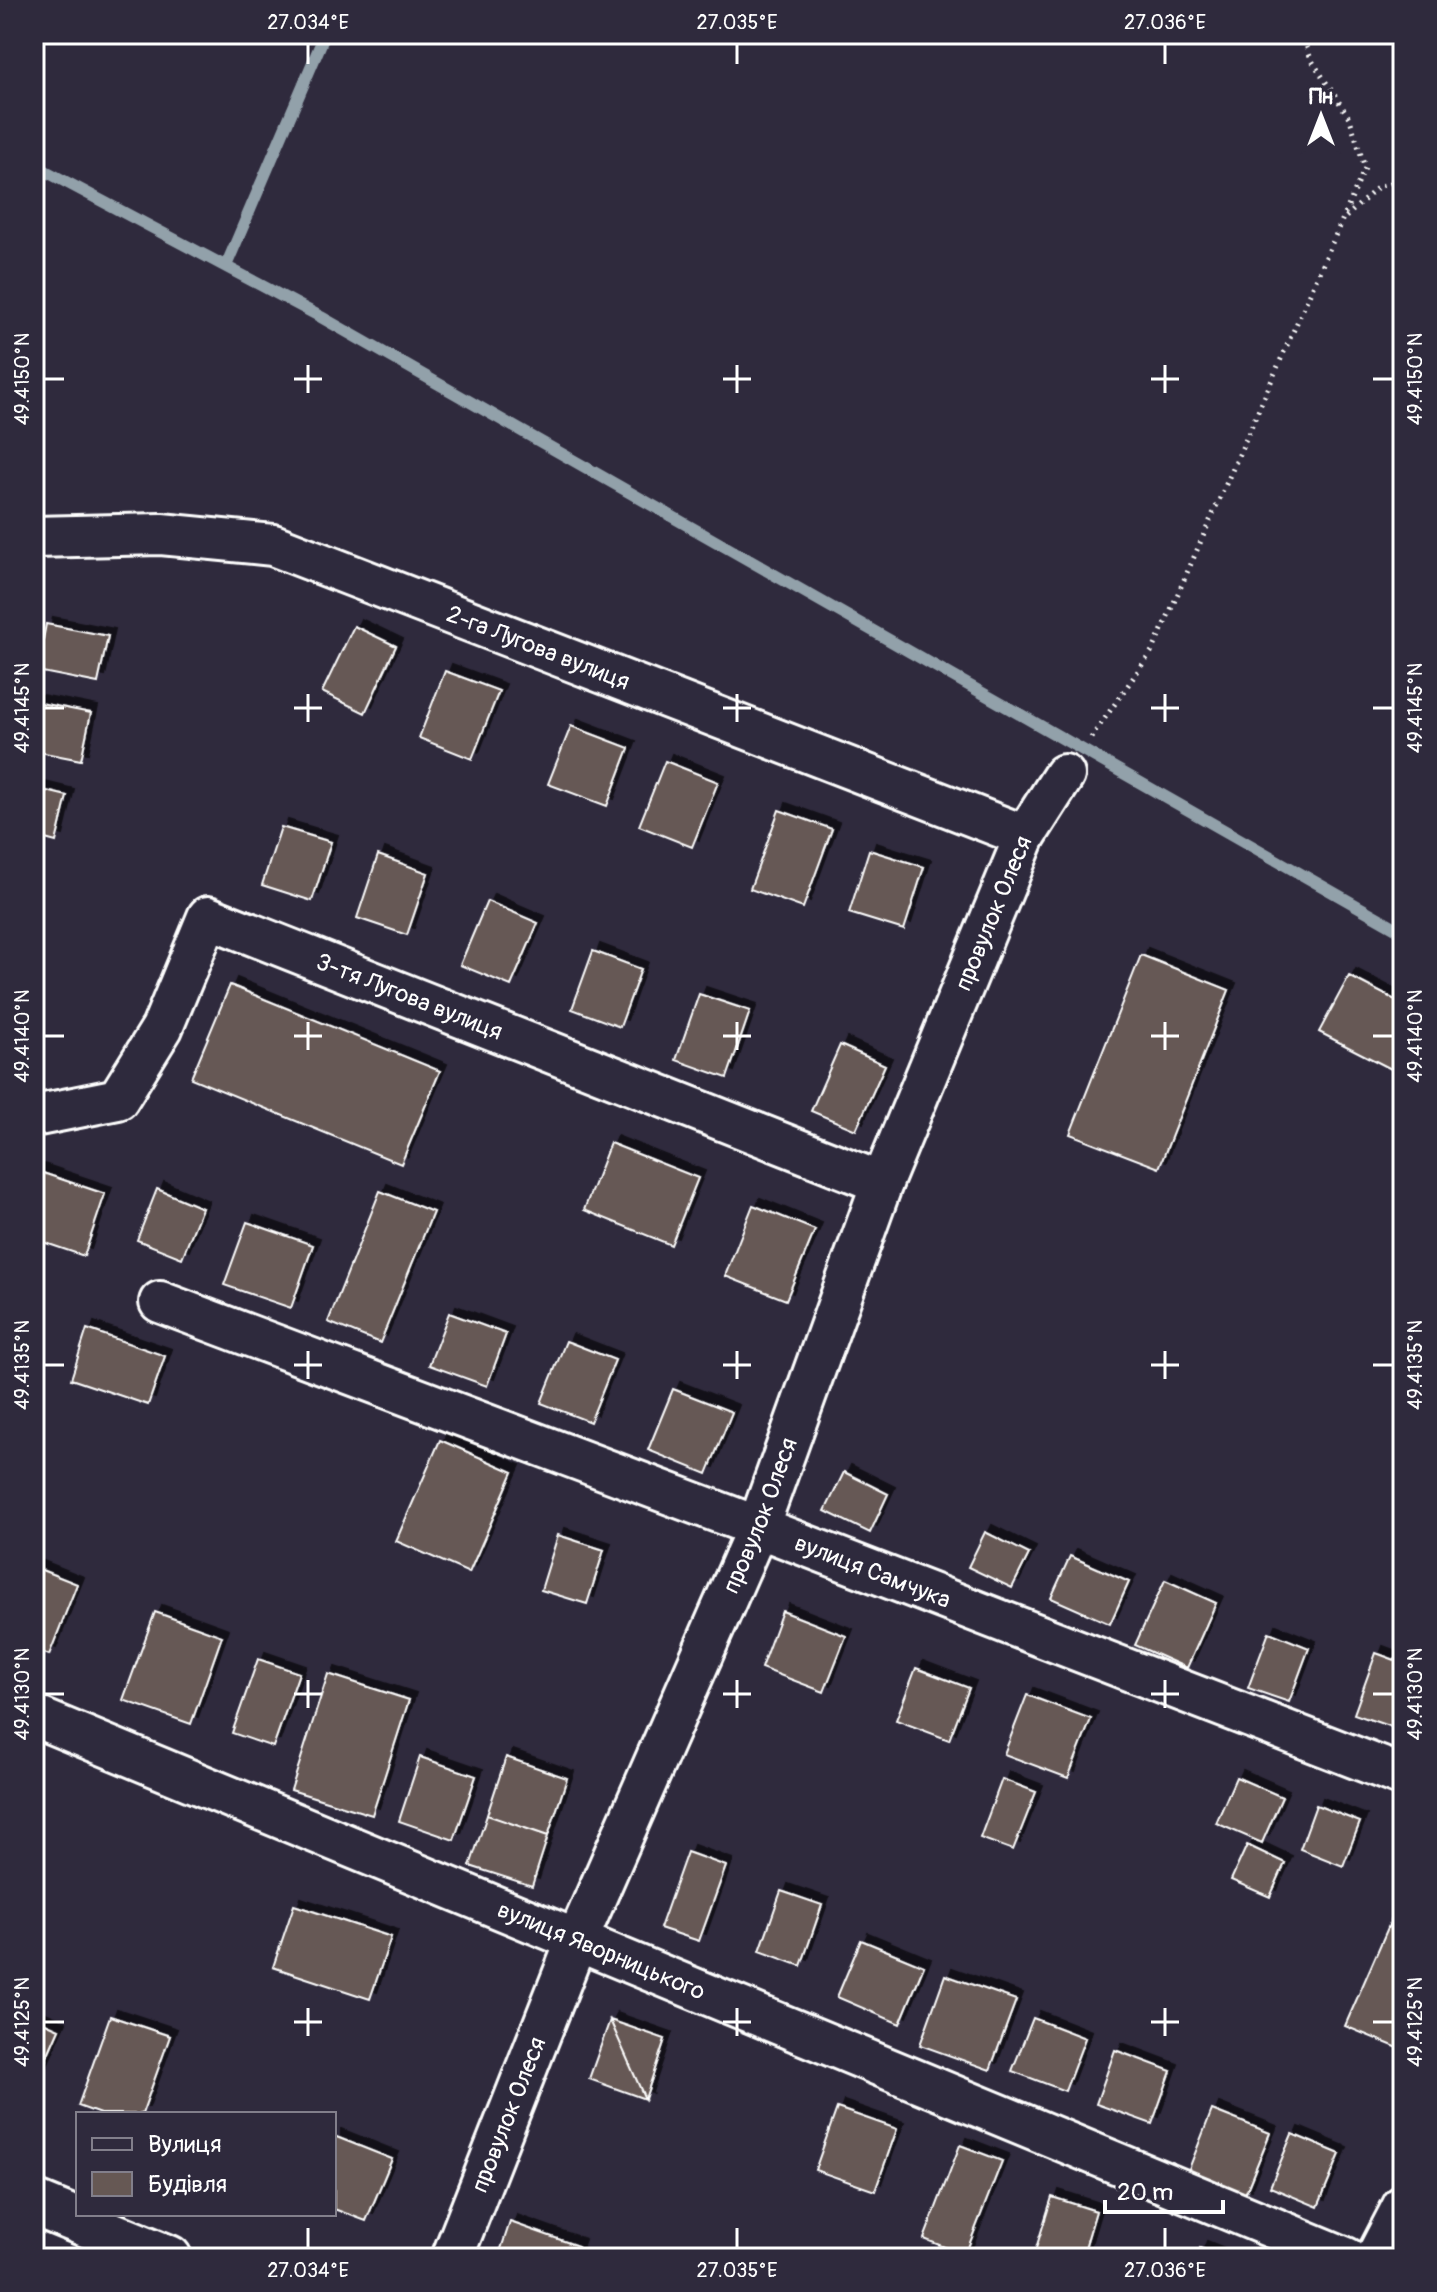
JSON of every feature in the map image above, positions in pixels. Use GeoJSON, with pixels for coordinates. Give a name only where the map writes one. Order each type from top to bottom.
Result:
{"type":"FeatureCollection","features":[{"type":"Feature","properties":{"kind":"street","name":"2-га Лугова вулиця"},"geometry":{"type":"LineString","coordinates":[[34,537],[161,534],[273,545],[1025,836]]}},
{"type":"Feature","properties":{"kind":"street","name":"провулок Олеся"},"geometry":{"type":"LineString","coordinates":[[452,2258],[577,1940],[758,1527],[882,1183],[1025,836],[1064,775]]}},
{"type":"Feature","properties":{"kind":"street","name":"3-тя Лугова вулиця"},"geometry":{"type":"LineString","coordinates":[[34,1116],[118,1099],[162,1028],[208,917],[882,1183]]}},
{"type":"Feature","properties":{"kind":"street","name":"вулиця Самчука"},"geometry":{"type":"LineString","coordinates":[[160,1302],[758,1527],[1403,1776]]}},
{"type":"Feature","properties":{"kind":"street","name":"вулиця Яворницького"},"geometry":{"type":"LineString","coordinates":[[34,1716],[1346,2258]]}},
{"type":"Feature","properties":{"kind":"street"},"geometry":{"type":"LineString","coordinates":[[34,2203],[169,2258]]}},
{"type":"Feature","properties":{"kind":"street"},"geometry":{"type":"LineString","coordinates":[[1376,2258],[1403,2206]]}},
{"type":"Feature","properties":{"kind":"path"},"geometry":{"type":"LineString","coordinates":[[1091,738],[1154,648],[1365,168],[1350,119],[1311,59],[1302,34]]}},
{"type":"Feature","properties":{"kind":"path"},"geometry":{"type":"LineString","coordinates":[[1342,220],[1379,186],[1403,180]]}},
{"type":"Feature","properties":{"kind":"building"},"geometry":{"type":"Polygon","coordinates":[[[46,624],[108,636],[98,683],[37,671],[46,624]]]}},
{"type":"Feature","properties":{"kind":"building"},"geometry":{"type":"Polygon","coordinates":[[[354,626],[396,646],[365,713],[322,692],[354,626]]]}},
{"type":"Feature","properties":{"kind":"building"},"geometry":{"type":"Polygon","coordinates":[[[445,671],[499,691],[472,759],[419,738],[445,671]]]}},
{"type":"Feature","properties":{"kind":"building"},"geometry":{"type":"Polygon","coordinates":[[[35,702],[91,713],[81,760],[34,751],[35,702]]]}},
{"type":"Feature","properties":{"kind":"building"},"geometry":{"type":"Polygon","coordinates":[[[571,726],[629,748],[607,806],[548,784],[571,726]]]}},
{"type":"Feature","properties":{"kind":"building"},"geometry":{"type":"Polygon","coordinates":[[[665,761],[718,782],[692,847],[639,826],[665,761]]]}},
{"type":"Feature","properties":{"kind":"building"},"geometry":{"type":"Polygon","coordinates":[[[34,788],[67,796],[56,842],[34,836],[34,788]]]}},
{"type":"Feature","properties":{"kind":"building"},"geometry":{"type":"Polygon","coordinates":[[[779,810],[832,829],[803,908],[750,889],[779,810]]]}},
{"type":"Feature","properties":{"kind":"building"},"geometry":{"type":"Polygon","coordinates":[[[281,827],[331,842],[312,901],[262,885],[281,827]]]}},
{"type":"Feature","properties":{"kind":"building"},"geometry":{"type":"Polygon","coordinates":[[[869,850],[924,867],[904,930],[849,913],[869,850]]]}},
{"type":"Feature","properties":{"kind":"building"},"geometry":{"type":"Polygon","coordinates":[[[378,855],[428,873],[407,935],[357,918],[378,855]]]}},
{"type":"Feature","properties":{"kind":"building"},"geometry":{"type":"Polygon","coordinates":[[[487,901],[538,923],[511,986],[460,965],[487,901]]]}},
{"type":"Feature","properties":{"kind":"building"},"geometry":{"type":"Polygon","coordinates":[[[593,951],[641,969],[620,1027],[572,1009],[593,951]]]}},
{"type":"Feature","properties":{"kind":"building"},"geometry":{"type":"Polygon","coordinates":[[[1141,955],[1229,990],[1159,1168],[1070,1134],[1141,955]]]}},
{"type":"Feature","properties":{"kind":"building"},"geometry":{"type":"Polygon","coordinates":[[[1349,976],[1403,1004],[1403,1075],[1319,1032],[1349,976]]]}},
{"type":"Feature","properties":{"kind":"building"},"geometry":{"type":"Polygon","coordinates":[[[230,985],[440,1071],[401,1164],[191,1078],[230,985]]]}},
{"type":"Feature","properties":{"kind":"building"},"geometry":{"type":"Polygon","coordinates":[[[699,994],[750,1011],[727,1078],[676,1060],[699,994]]]}},
{"type":"Feature","properties":{"kind":"building"},"geometry":{"type":"Polygon","coordinates":[[[840,1045],[885,1065],[856,1130],[811,1111],[840,1045]]]}},
{"type":"Feature","properties":{"kind":"building"},"geometry":{"type":"Polygon","coordinates":[[[610,1143],[698,1178],[671,1245],[584,1210],[610,1143]]]}},
{"type":"Feature","properties":{"kind":"building"},"geometry":{"type":"Polygon","coordinates":[[[37,1171],[105,1194],[84,1256],[34,1239],[34,1179],[37,1171]]]}},
{"type":"Feature","properties":{"kind":"building"},"geometry":{"type":"Polygon","coordinates":[[[157,1189],[202,1208],[182,1258],[137,1240],[157,1189]]]}},
{"type":"Feature","properties":{"kind":"building"},"geometry":{"type":"Polygon","coordinates":[[[380,1191],[433,1212],[380,1343],[328,1322],[380,1191]]]}},
{"type":"Feature","properties":{"kind":"building"},"geometry":{"type":"Polygon","coordinates":[[[753,1205],[815,1230],[786,1300],[725,1276],[753,1205]]]}},
{"type":"Feature","properties":{"kind":"building"},"geometry":{"type":"Polygon","coordinates":[[[247,1222],[313,1245],[291,1308],[224,1285],[247,1222]]]}},
{"type":"Feature","properties":{"kind":"building"},"geometry":{"type":"Polygon","coordinates":[[[449,1313],[506,1334],[487,1386],[429,1365],[449,1313]]]}},
{"type":"Feature","properties":{"kind":"building"},"geometry":{"type":"Polygon","coordinates":[[[87,1329],[165,1356],[148,1405],[71,1379],[87,1329]]]}},
{"type":"Feature","properties":{"kind":"building"},"geometry":{"type":"Polygon","coordinates":[[[566,1341],[615,1360],[590,1422],[541,1403],[566,1341]]]}},
{"type":"Feature","properties":{"kind":"building"},"geometry":{"type":"Polygon","coordinates":[[[673,1389],[732,1412],[707,1474],[648,1450],[673,1389]]]}},
{"type":"Feature","properties":{"kind":"building"},"geometry":{"type":"Polygon","coordinates":[[[440,1440],[513,1472],[469,1573],[396,1541],[440,1440]]]}},
{"type":"Feature","properties":{"kind":"building"},"geometry":{"type":"Polygon","coordinates":[[[844,1472],[888,1494],[870,1533],[825,1511],[844,1472]]]}},
{"type":"Feature","properties":{"kind":"building"},"geometry":{"type":"Polygon","coordinates":[[[985,1532],[1029,1554],[1012,1588],[968,1567],[985,1532]]]}},
{"type":"Feature","properties":{"kind":"building"},"geometry":{"type":"Polygon","coordinates":[[[558,1535],[604,1550],[587,1604],[541,1590],[558,1535]]]}},
{"type":"Feature","properties":{"kind":"building"},"geometry":{"type":"Polygon","coordinates":[[[1070,1556],[1129,1582],[1110,1624],[1051,1598],[1070,1556]]]}},
{"type":"Feature","properties":{"kind":"building"},"geometry":{"type":"Polygon","coordinates":[[[34,1567],[77,1584],[49,1655],[34,1649],[34,1567]]]}},
{"type":"Feature","properties":{"kind":"building"},"geometry":{"type":"Polygon","coordinates":[[[1165,1580],[1216,1603],[1187,1668],[1135,1645],[1165,1580]]]}},
{"type":"Feature","properties":{"kind":"building"},"geometry":{"type":"Polygon","coordinates":[[[782,1611],[846,1636],[824,1692],[761,1668],[782,1611]]]}},
{"type":"Feature","properties":{"kind":"building"},"geometry":{"type":"Polygon","coordinates":[[[155,1612],[222,1636],[191,1724],[123,1700],[155,1612]]]}},
{"type":"Feature","properties":{"kind":"building"},"geometry":{"type":"Polygon","coordinates":[[[1269,1632],[1309,1648],[1289,1702],[1248,1688],[1269,1632]]]}},
{"type":"Feature","properties":{"kind":"building"},"geometry":{"type":"Polygon","coordinates":[[[1376,1653],[1403,1663],[1403,1731],[1354,1714],[1376,1653]]]}},
{"type":"Feature","properties":{"kind":"building"},"geometry":{"type":"Polygon","coordinates":[[[258,1659],[299,1673],[273,1747],[232,1733],[258,1659]]]}},
{"type":"Feature","properties":{"kind":"building"},"geometry":{"type":"Polygon","coordinates":[[[916,1668],[969,1688],[949,1740],[896,1720],[916,1668]]]}},
{"type":"Feature","properties":{"kind":"building"},"geometry":{"type":"Polygon","coordinates":[[[328,1674],[409,1700],[372,1815],[291,1790],[328,1674]]]}},
{"type":"Feature","properties":{"kind":"building"},"geometry":{"type":"Polygon","coordinates":[[[1027,1695],[1091,1719],[1068,1778],[1004,1754],[1027,1695]]]}},
{"type":"Feature","properties":{"kind":"building"},"geometry":{"type":"Polygon","coordinates":[[[420,1757],[476,1776],[454,1840],[399,1821],[420,1757]]]}},
{"type":"Feature","properties":{"kind":"building"},"geometry":{"type":"Polygon","coordinates":[[[506,1757],[567,1778],[548,1836],[487,1815],[506,1757]]]}},
{"type":"Feature","properties":{"kind":"building"},"geometry":{"type":"Polygon","coordinates":[[[1236,1777],[1282,1797],[1262,1843],[1216,1823],[1236,1777]]]}},
{"type":"Feature","properties":{"kind":"building"},"geometry":{"type":"Polygon","coordinates":[[[1002,1779],[1036,1792],[1013,1850],[980,1838],[1002,1779]]]}},
{"type":"Feature","properties":{"kind":"building"},"geometry":{"type":"Polygon","coordinates":[[[1316,1805],[1360,1822],[1343,1866],[1300,1849],[1316,1805]]]}},
{"type":"Feature","properties":{"kind":"building"},"geometry":{"type":"Polygon","coordinates":[[[487,1815],[548,1836],[532,1886],[470,1866],[487,1815]]]}},
{"type":"Feature","properties":{"kind":"building"},"geometry":{"type":"Polygon","coordinates":[[[1247,1845],[1285,1863],[1270,1897],[1231,1880],[1247,1845]]]}},
{"type":"Feature","properties":{"kind":"building"},"geometry":{"type":"Polygon","coordinates":[[[687,1852],[726,1866],[699,1941],[660,1928],[687,1852]]]}},
{"type":"Feature","properties":{"kind":"building"},"geometry":{"type":"Polygon","coordinates":[[[781,1891],[822,1905],[801,1966],[760,1951],[781,1891]]]}},
{"type":"Feature","properties":{"kind":"building"},"geometry":{"type":"Polygon","coordinates":[[[1403,1892],[1403,1931],[1389,1925],[1403,1892]]]}},
{"type":"Feature","properties":{"kind":"building"},"geometry":{"type":"Polygon","coordinates":[[[294,1905],[391,1937],[370,1999],[273,1967],[294,1905]]]}},
{"type":"Feature","properties":{"kind":"building"},"geometry":{"type":"Polygon","coordinates":[[[1389,1925],[1403,1931],[1403,2050],[1345,2026],[1389,1925]]]}},
{"type":"Feature","properties":{"kind":"building"},"geometry":{"type":"Polygon","coordinates":[[[861,1940],[924,1966],[900,2024],[837,1997],[861,1940]]]}},
{"type":"Feature","properties":{"kind":"building"},"geometry":{"type":"Polygon","coordinates":[[[945,1975],[1016,2000],[990,2070],[920,2045],[945,1975]]]}},
{"type":"Feature","properties":{"kind":"building"},"geometry":{"type":"Polygon","coordinates":[[[110,2016],[170,2036],[143,2112],[94,2112],[78,2106],[110,2016]]]}},
{"type":"Feature","properties":{"kind":"building"},"geometry":{"type":"Polygon","coordinates":[[[34,2018],[59,2029],[37,2079],[34,2078],[34,2018]]]}},
{"type":"Feature","properties":{"kind":"building"},"geometry":{"type":"Polygon","coordinates":[[[1033,2018],[1085,2038],[1065,2091],[1012,2071],[1033,2018]]]}},
{"type":"Feature","properties":{"kind":"building"},"geometry":{"type":"Polygon","coordinates":[[[610,2020],[645,2099],[589,2079],[610,2020]]]}},
{"type":"Feature","properties":{"kind":"building"},"geometry":{"type":"Polygon","coordinates":[[[610,2020],[665,2039],[645,2099],[610,2020]]]}},
{"type":"Feature","properties":{"kind":"building"},"geometry":{"type":"Polygon","coordinates":[[[1115,2050],[1171,2071],[1152,2124],[1096,2104],[1115,2050]]]}},
{"type":"Feature","properties":{"kind":"building"},"geometry":{"type":"Polygon","coordinates":[[[837,2108],[897,2129],[875,2191],[815,2170],[837,2108]]]}},
{"type":"Feature","properties":{"kind":"building"},"geometry":{"type":"Polygon","coordinates":[[[1212,2110],[1270,2133],[1244,2197],[1187,2174],[1212,2110]]]}},
{"type":"Feature","properties":{"kind":"building"},"geometry":{"type":"Polygon","coordinates":[[[1292,2134],[1340,2154],[1318,2207],[1270,2187],[1292,2134]]]}},
{"type":"Feature","properties":{"kind":"building"},"geometry":{"type":"Polygon","coordinates":[[[336,2137],[392,2159],[366,2221],[336,2210],[336,2137]]]}},
{"type":"Feature","properties":{"kind":"building"},"geometry":{"type":"Polygon","coordinates":[[[960,2145],[1002,2161],[965,2255],[924,2239],[960,2145]]]}},
{"type":"Feature","properties":{"kind":"building"},"geometry":{"type":"Polygon","coordinates":[[[1052,2197],[1096,2211],[1082,2258],[1033,2258],[1052,2197]]]}},
{"type":"Feature","properties":{"kind":"building"},"geometry":{"type":"Polygon","coordinates":[[[510,2222],[578,2246],[574,2258],[498,2258],[510,2222]]]}},
{"type":"Feature","properties":{"kind":"building"},"geometry":{"type":"Polygon","coordinates":[[[1200,2248],[1225,2258],[1196,2258],[1200,2248]]]}},
{"type":"Feature","properties":{"kind":"waterway"},"geometry":{"type":"LineString","coordinates":[[226,266],[325,34]]}},
{"type":"Feature","properties":{"kind":"waterway"},"geometry":{"type":"LineString","coordinates":[[34,165],[321,317],[1403,932]]}}]}
